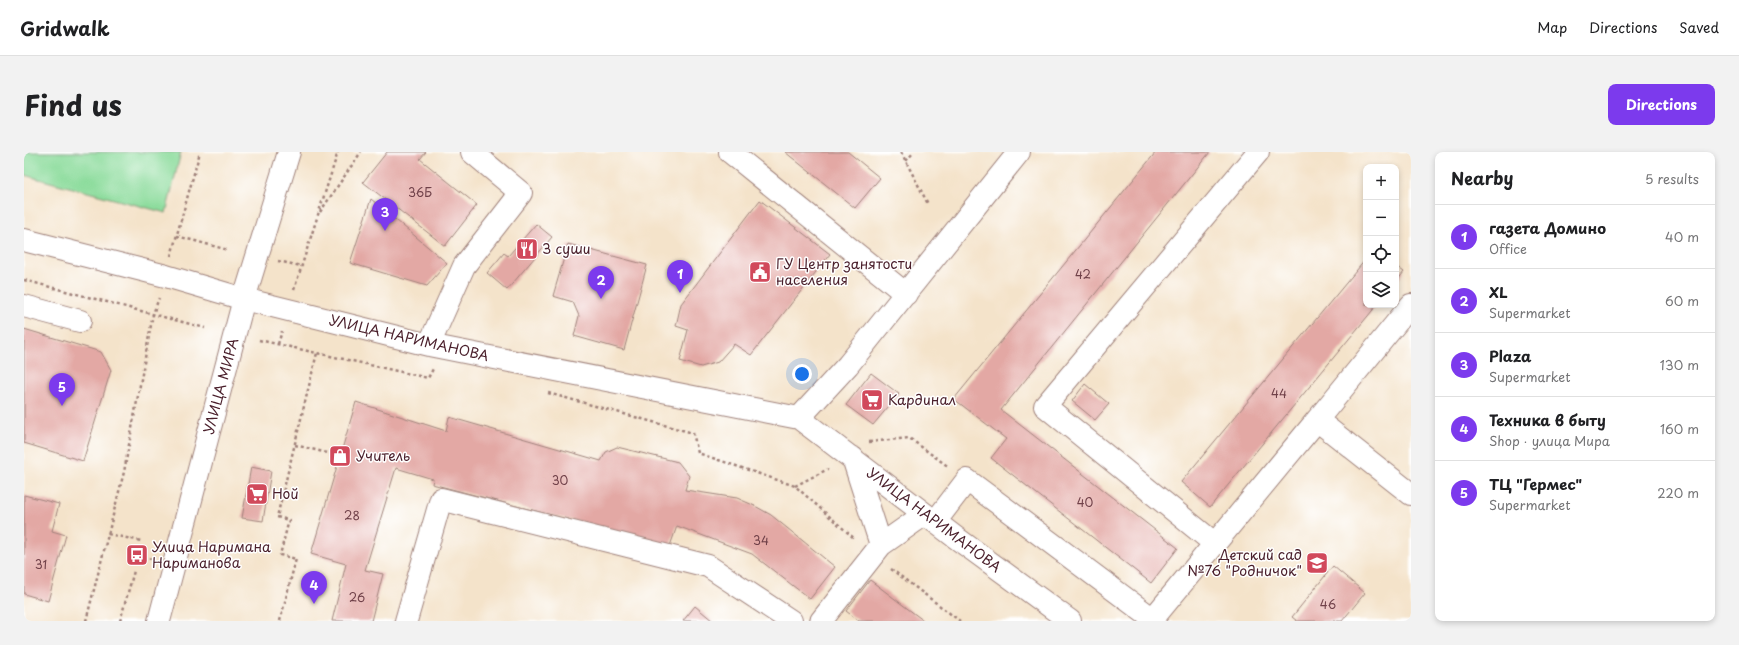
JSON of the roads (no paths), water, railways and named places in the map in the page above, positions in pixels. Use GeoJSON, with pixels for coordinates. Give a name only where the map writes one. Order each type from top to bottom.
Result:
{"type":"FeatureCollection","features":[{"type":"Feature","properties":{"kind":"street","name":"УЛИЦА МИРА"},"geometry":{"type":"LineString","coordinates":[[159,621],[244,299],[289,152]]}},
{"type":"Feature","properties":{"kind":"street"},"geometry":{"type":"LineString","coordinates":[[432,355],[464,266],[521,193],[472,152]]}},
{"type":"Feature","properties":{"kind":"street"},"geometry":{"type":"LineString","coordinates":[[730,152],[906,294]]}},
{"type":"Feature","properties":{"kind":"street"},"geometry":{"type":"LineString","coordinates":[[799,418],[848,365],[1019,152]]}},
{"type":"Feature","properties":{"kind":"street"},"geometry":{"type":"LineString","coordinates":[[1214,543],[1045,406],[1258,152]]}},
{"type":"Feature","properties":{"kind":"street","name":"УЛИЦА НАРИМАНОВА"},"geometry":{"type":"LineString","coordinates":[[24,240],[166,276],[432,355],[799,418],[930,518],[1070,621]]}},
{"type":"Feature","properties":{"kind":"street"},"geometry":{"type":"LineString","coordinates":[[821,621],[877,550],[930,518],[967,480],[1152,620],[1411,305]]}},
{"type":"Feature","properties":{"kind":"street"},"geometry":{"type":"LineString","coordinates":[[24,306],[80,321]]}},
{"type":"Feature","properties":{"kind":"street"},"geometry":{"type":"LineString","coordinates":[[1317,420],[1411,494]]}},
{"type":"Feature","properties":{"kind":"street"},"geometry":{"type":"LineString","coordinates":[[853,458],[877,550]]}},
{"type":"Feature","properties":{"kind":"street"},"geometry":{"type":"LineString","coordinates":[[406,621],[441,499],[708,566],[782,619]]}},
{"type":"Feature","properties":{"kind":"place","name":"Plaza"},"geometry":{"type":"Point","coordinates":[385,231]}},
{"type":"Feature","properties":{"kind":"place","name":"3 суши"},"geometry":{"type":"Point","coordinates":[527,249]}},
{"type":"Feature","properties":{"kind":"place","name":"ГУ Центр занятости населения"},"geometry":{"type":"Point","coordinates":[760,272]}},
{"type":"Feature","properties":{"kind":"place","name":"газета Домино"},"geometry":{"type":"Point","coordinates":[680,293]}},
{"type":"Feature","properties":{"kind":"place","name":"XL"},"geometry":{"type":"Point","coordinates":[601,299]}},
{"type":"Feature","properties":{"kind":"place","name":"Кардинал"},"geometry":{"type":"Point","coordinates":[872,400]}},
{"type":"Feature","properties":{"kind":"place","name":"ТЦ \"Гермес\""},"geometry":{"type":"Point","coordinates":[62,406]}},
{"type":"Feature","properties":{"kind":"place","name":"Учитель"},"geometry":{"type":"Point","coordinates":[340,456]}},
{"type":"Feature","properties":{"kind":"place","name":"Ной"},"geometry":{"type":"Point","coordinates":[257,494]}},
{"type":"Feature","properties":{"kind":"place","name":"Улица Наримана Нариманова"},"geometry":{"type":"Point","coordinates":[137,555]}},
{"type":"Feature","properties":{"kind":"place","name":"Детский сад №76 \"Родничок\""},"geometry":{"type":"Point","coordinates":[1317,563]}},
{"type":"Feature","properties":{"kind":"place","name":"Техника в быту"},"geometry":{"type":"Point","coordinates":[314,604]}}]}
